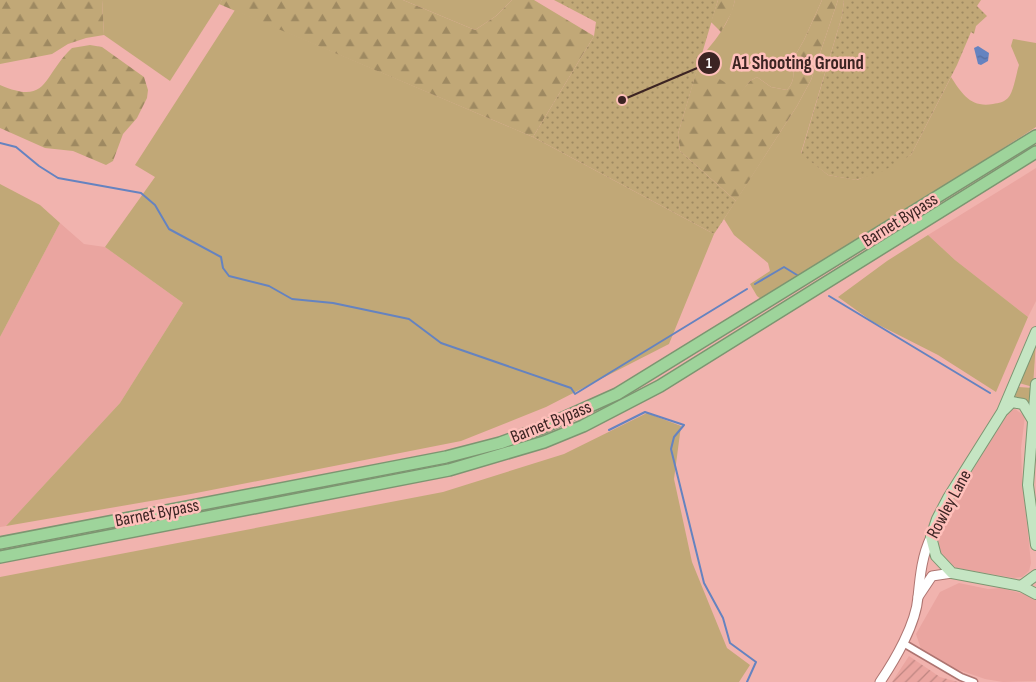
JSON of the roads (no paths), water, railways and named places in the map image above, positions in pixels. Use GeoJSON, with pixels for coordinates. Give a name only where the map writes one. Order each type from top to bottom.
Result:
{"type":"FeatureCollection","features":[{"type":"Feature","properties":{"kind":"highway","name":"Barnet Bypass"},"geometry":{"type":"LineString","coordinates":[[0,543],[446,457],[500,442],[547,426],[617,394],[653,374],[1036,136]]}},
{"type":"Feature","properties":{"kind":"highway","name":"Barnet Bypass"},"geometry":{"type":"LineString","coordinates":[[0,557],[432,474],[505,456],[544,442],[583,426],[660,386],[1036,152]]}},
{"type":"Feature","properties":{"kind":"main road","name":"Rowley Lane"},"geometry":{"type":"LineString","coordinates":[[931,537],[937,519],[948,498],[1002,412],[1036,332]]}},
{"type":"Feature","properties":{"kind":"main road"},"geometry":{"type":"LineString","coordinates":[[1036,384],[1028,492],[1036,545]]}},
{"type":"Feature","properties":{"kind":"main road"},"geometry":{"type":"LineString","coordinates":[[1002,412],[1008,405],[1018,402],[1027,408],[1032,420]]}},
{"type":"Feature","properties":{"kind":"main road"},"geometry":{"type":"LineString","coordinates":[[931,537],[936,556],[952,573],[1021,586],[1036,594]]}},
{"type":"Feature","properties":{"kind":"main road"},"geometry":{"type":"LineString","coordinates":[[1021,586],[1036,575]]}},
{"type":"Feature","properties":{"kind":"street","name":"Rowley Lane"},"geometry":{"type":"LineString","coordinates":[[880,682],[903,643],[918,597],[921,571],[931,537]]}},
{"type":"Feature","properties":{"kind":"street"},"geometry":{"type":"LineString","coordinates":[[918,597],[932,576],[952,573]]}},
{"type":"Feature","properties":{"kind":"street"},"geometry":{"type":"LineString","coordinates":[[903,643],[949,671],[974,682]]}},
{"type":"Feature","properties":{"kind":"water"},"geometry":{"type":"Polygon","coordinates":[[[978,46],[989,53],[988,61],[981,65],[978,64],[974,48],[978,46]]]}},
{"type":"Feature","properties":{"kind":"waterway"},"geometry":{"type":"LineString","coordinates":[[0,143],[16,147],[39,166],[58,178],[141,193],[155,205],[169,229],[221,257],[223,268],[229,276],[269,286],[292,299],[333,303],[409,319],[441,343],[571,388],[575,394],[747,289]]}},
{"type":"Feature","properties":{"kind":"waterway"},"geometry":{"type":"LineString","coordinates":[[755,284],[784,267],[797,275]]}},
{"type":"Feature","properties":{"kind":"waterway"},"geometry":{"type":"LineString","coordinates":[[829,296],[990,393]]}},
{"type":"Feature","properties":{"kind":"waterway"},"geometry":{"type":"LineString","coordinates":[[609,430],[645,412],[684,425],[674,437],[671,449],[704,583],[723,618],[730,643],[756,662],[747,682]]}},
{"type":"Feature","properties":{"kind":"place","name":"A1 Shooting Ground"},"geometry":{"type":"Point","coordinates":[622,100]}}]}
